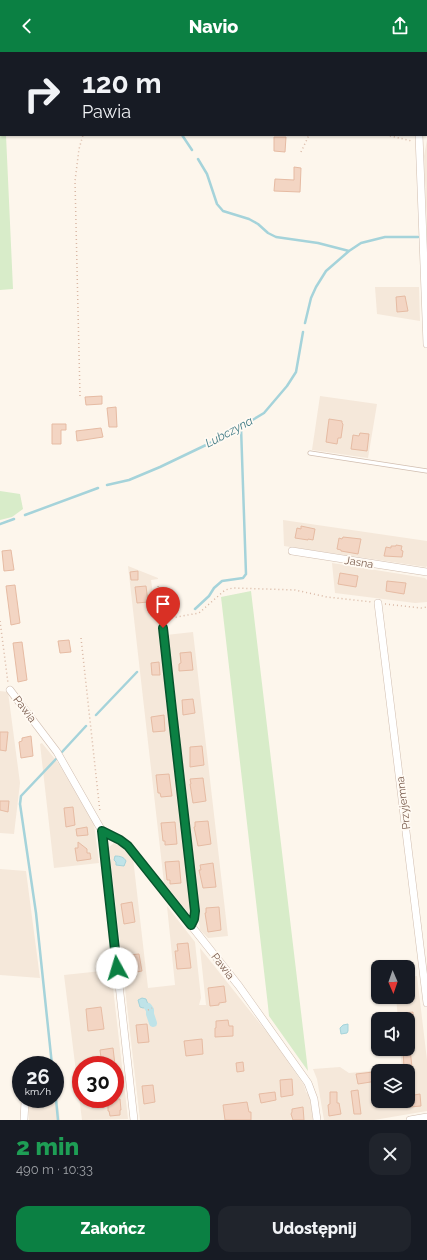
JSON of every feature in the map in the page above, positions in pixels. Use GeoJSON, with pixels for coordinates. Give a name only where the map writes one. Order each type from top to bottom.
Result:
{"type":"FeatureCollection","features":[{"type":"Feature","properties":{"kind":"street"},"geometry":{"type":"LineString","coordinates":[[419,138],[427,344]]}},
{"type":"Feature","properties":{"kind":"street","name":"Jasna"},"geometry":{"type":"LineString","coordinates":[[292,551],[427,572]]}},
{"type":"Feature","properties":{"kind":"street","name":"Przyjemna"},"geometry":{"type":"LineString","coordinates":[[378,603],[427,1003]]}},
{"type":"Feature","properties":{"kind":"street"},"geometry":{"type":"LineString","coordinates":[[163,628],[195,911],[194,919],[191,925]]}},
{"type":"Feature","properties":{"kind":"street","name":"Pawia"},"geometry":{"type":"LineString","coordinates":[[10,689],[57,752],[102,831],[134,1120]]}},
{"type":"Feature","properties":{"kind":"street","name":"Pawia"},"geometry":{"type":"LineString","coordinates":[[102,831],[128,846],[239,986],[308,1082],[314,1099],[317,1120]]}},
{"type":"Feature","properties":{"kind":"street"},"geometry":{"type":"LineString","coordinates":[[24,1120],[25,1108]]}},
{"type":"Feature","properties":{"kind":"street"},"geometry":{"type":"LineString","coordinates":[[410,1120],[427,1117]]}},
{"type":"Feature","properties":{"kind":"lane"},"geometry":{"type":"LineString","coordinates":[[310,453],[427,471]]}},
{"type":"Feature","properties":{"kind":"path"},"geometry":{"type":"LineString","coordinates":[[80,396],[75,181],[79,150],[83,136]]}},
{"type":"Feature","properties":{"kind":"path"},"geometry":{"type":"LineString","coordinates":[[301,152],[309,136]]}},
{"type":"Feature","properties":{"kind":"path"},"geometry":{"type":"LineString","coordinates":[[397,136],[419,138]]}},
{"type":"Feature","properties":{"kind":"path"},"geometry":{"type":"LineString","coordinates":[[158,586],[163,624],[171,618],[199,613],[225,590],[233,588],[295,590],[328,597],[421,608],[427,607]]}},
{"type":"Feature","properties":{"kind":"path"},"geometry":{"type":"LineString","coordinates":[[0,621],[10,689]]}},
{"type":"Feature","properties":{"kind":"path"},"geometry":{"type":"LineString","coordinates":[[81,638],[101,815]]}},
{"type":"Feature","properties":{"kind":"path"},"geometry":{"type":"LineString","coordinates":[[148,1010],[152,1008]]}},
{"type":"Feature","properties":{"kind":"shaded area"},"geometry":{"type":"Polygon","coordinates":[[[427,140],[427,229],[424,156],[427,140]]]}},
{"type":"Feature","properties":{"kind":"shaded area"},"geometry":{"type":"Polygon","coordinates":[[[375,287],[419,287],[420,321],[377,314],[375,287]]]}},
{"type":"Feature","properties":{"kind":"shaded area"},"geometry":{"type":"Polygon","coordinates":[[[320,396],[377,404],[368,458],[312,450],[320,396]]]}},
{"type":"Feature","properties":{"kind":"shaded area"},"geometry":{"type":"Polygon","coordinates":[[[283,520],[427,541],[427,566],[284,546],[283,520]]]}},
{"type":"Feature","properties":{"kind":"shaded area"},"geometry":{"type":"Polygon","coordinates":[[[332,563],[425,578],[427,580],[427,602],[415,603],[335,593],[332,563]]]}},
{"type":"Feature","properties":{"kind":"shaded area"},"geometry":{"type":"Polygon","coordinates":[[[128,566],[158,578],[151,580],[153,594],[157,598],[193,915],[190,915],[164,883],[128,566]]]}},
{"type":"Feature","properties":{"kind":"shaded area"},"geometry":{"type":"Polygon","coordinates":[[[193,632],[228,936],[208,938],[200,930],[166,635],[193,632]]]}},
{"type":"Feature","properties":{"kind":"shaded area"},"geometry":{"type":"Polygon","coordinates":[[[0,691],[8,692],[20,783],[14,834],[0,833],[0,691]]]}},
{"type":"Feature","properties":{"kind":"shaded area"},"geometry":{"type":"Polygon","coordinates":[[[42,743],[59,764],[94,824],[99,863],[54,868],[40,744],[42,743]]]}},
{"type":"Feature","properties":{"kind":"shaded area"},"geometry":{"type":"Polygon","coordinates":[[[114,843],[121,846],[133,858],[148,988],[175,985],[167,906],[195,942],[201,998],[199,1005],[206,1005],[200,948],[273,1040],[304,1085],[306,1092],[310,1096],[313,1120],[140,1120],[109,847],[114,843]]]}},
{"type":"Feature","properties":{"kind":"shaded area"},"geometry":{"type":"Polygon","coordinates":[[[0,869],[26,871],[40,978],[0,975],[0,869]]]}},
{"type":"Feature","properties":{"kind":"shaded area"},"geometry":{"type":"Polygon","coordinates":[[[111,970],[121,1056],[74,1056],[64,975],[111,970]]]}},
{"type":"Feature","properties":{"kind":"shaded area"},"geometry":{"type":"Polygon","coordinates":[[[415,976],[417,976],[427,1060],[427,1111],[374,1120],[324,1120],[317,1079],[313,1069],[340,1067],[349,1073],[371,1071],[371,1108],[415,1108],[415,1064],[402,1064],[401,1056],[415,1056],[415,1012],[397,1012],[397,1004],[415,1004],[415,976]]]}},
{"type":"Feature","properties":{"kind":"shaded area"},"geometry":{"type":"Polygon","coordinates":[[[124,1084],[128,1119],[82,1120],[81,1108],[124,1108],[124,1084]]]}},
{"type":"Feature","properties":{"kind":"shaded area"},"geometry":{"type":"Polygon","coordinates":[[[29,1108],[58,1108],[60,1120],[29,1120],[29,1108]]]}},
{"type":"Feature","properties":{"kind":"green space"},"geometry":{"type":"Polygon","coordinates":[[[0,136],[6,136],[13,289],[0,290],[0,136]]]}},
{"type":"Feature","properties":{"kind":"green space"},"geometry":{"type":"Polygon","coordinates":[[[0,491],[20,494],[23,509],[12,517],[0,520],[0,491]]]}},
{"type":"Feature","properties":{"kind":"green space"},"geometry":{"type":"Polygon","coordinates":[[[251,591],[308,1071],[269,1016],[221,597],[251,591]]]}},
{"type":"Feature","properties":{"kind":"water"},"geometry":{"type":"Polygon","coordinates":[[[115,856],[122,857],[126,861],[124,866],[116,865],[114,860],[115,856]]]}},
{"type":"Feature","properties":{"kind":"water"},"geometry":{"type":"Polygon","coordinates":[[[142,998],[146,999],[149,1007],[140,1007],[138,1000],[142,998]]]}},
{"type":"Feature","properties":{"kind":"water"},"geometry":{"type":"Polygon","coordinates":[[[348,1024],[347,1033],[341,1034],[340,1028],[343,1025],[348,1024]]]}},
{"type":"Feature","properties":{"kind":"building"},"geometry":{"type":"Polygon","coordinates":[[[274,137],[286,137],[285,152],[274,151],[274,137]]]}},
{"type":"Feature","properties":{"kind":"building"},"geometry":{"type":"Polygon","coordinates":[[[294,167],[301,168],[300,192],[274,191],[275,179],[294,180],[294,167]]]}},
{"type":"Feature","properties":{"kind":"building"},"geometry":{"type":"Polygon","coordinates":[[[405,296],[408,311],[397,312],[396,297],[405,296]]]}},
{"type":"Feature","properties":{"kind":"building"},"geometry":{"type":"Polygon","coordinates":[[[102,396],[102,404],[86,405],[85,397],[102,396]]]}},
{"type":"Feature","properties":{"kind":"building"},"geometry":{"type":"Polygon","coordinates":[[[116,407],[117,427],[109,427],[107,408],[116,407]]]}},
{"type":"Feature","properties":{"kind":"building"},"geometry":{"type":"Polygon","coordinates":[[[329,419],[342,421],[343,424],[341,438],[338,438],[337,444],[326,442],[329,419]]]}},
{"type":"Feature","properties":{"kind":"building"},"geometry":{"type":"Polygon","coordinates":[[[52,424],[66,424],[66,430],[61,430],[61,444],[52,444],[52,424]]]}},
{"type":"Feature","properties":{"kind":"building"},"geometry":{"type":"Polygon","coordinates":[[[101,428],[103,437],[77,441],[76,431],[101,428]]]}},
{"type":"Feature","properties":{"kind":"building"},"geometry":{"type":"Polygon","coordinates":[[[360,433],[369,434],[367,451],[351,449],[353,435],[359,436],[360,433]]]}},
{"type":"Feature","properties":{"kind":"building"},"geometry":{"type":"Polygon","coordinates":[[[301,526],[315,529],[313,540],[295,538],[297,528],[301,529],[301,526]]]}},
{"type":"Feature","properties":{"kind":"building"},"geometry":{"type":"Polygon","coordinates":[[[343,537],[361,539],[358,554],[337,549],[339,538],[342,539],[343,537]]]}},
{"type":"Feature","properties":{"kind":"building"},"geometry":{"type":"Polygon","coordinates":[[[391,546],[402,546],[402,557],[384,556],[386,547],[391,548],[391,546]]]}},
{"type":"Feature","properties":{"kind":"building"},"geometry":{"type":"Polygon","coordinates":[[[11,550],[14,570],[4,571],[2,551],[11,550]]]}},
{"type":"Feature","properties":{"kind":"building"},"geometry":{"type":"Polygon","coordinates":[[[138,571],[138,580],[131,580],[130,572],[138,571]]]}},
{"type":"Feature","properties":{"kind":"building"},"geometry":{"type":"Polygon","coordinates":[[[340,573],[358,576],[356,587],[338,584],[340,573]]]}},
{"type":"Feature","properties":{"kind":"building"},"geometry":{"type":"Polygon","coordinates":[[[387,581],[406,583],[404,594],[386,591],[387,581]]]}},
{"type":"Feature","properties":{"kind":"building"},"geometry":{"type":"Polygon","coordinates":[[[15,585],[20,623],[11,625],[6,586],[15,585]]]}},
{"type":"Feature","properties":{"kind":"building"},"geometry":{"type":"Polygon","coordinates":[[[146,586],[148,602],[137,603],[135,587],[146,586]]]}},
{"type":"Feature","properties":{"kind":"building"},"geometry":{"type":"Polygon","coordinates":[[[69,640],[71,652],[60,653],[58,641],[69,640]]]}},
{"type":"Feature","properties":{"kind":"building"},"geometry":{"type":"Polygon","coordinates":[[[22,642],[27,680],[18,682],[13,643],[22,642]]]}},
{"type":"Feature","properties":{"kind":"building"},"geometry":{"type":"Polygon","coordinates":[[[191,652],[193,670],[179,671],[179,664],[181,663],[180,653],[191,652]]]}},
{"type":"Feature","properties":{"kind":"building"},"geometry":{"type":"Polygon","coordinates":[[[159,662],[160,675],[152,675],[151,663],[159,662]]]}},
{"type":"Feature","properties":{"kind":"building"},"geometry":{"type":"Polygon","coordinates":[[[193,699],[195,713],[183,715],[182,700],[193,699]]]}},
{"type":"Feature","properties":{"kind":"building"},"geometry":{"type":"Polygon","coordinates":[[[164,715],[165,731],[153,732],[151,717],[164,715]]]}},
{"type":"Feature","properties":{"kind":"building"},"geometry":{"type":"Polygon","coordinates":[[[0,732],[8,732],[6,751],[0,750],[0,732]]]}},
{"type":"Feature","properties":{"kind":"building"},"geometry":{"type":"Polygon","coordinates":[[[31,736],[33,756],[21,758],[19,742],[22,741],[22,738],[31,736]]]}},
{"type":"Feature","properties":{"kind":"building"},"geometry":{"type":"Polygon","coordinates":[[[202,746],[204,765],[190,767],[190,747],[202,746]]]}},
{"type":"Feature","properties":{"kind":"building"},"geometry":{"type":"Polygon","coordinates":[[[169,774],[172,796],[161,797],[160,793],[158,793],[156,775],[169,774]]]}},
{"type":"Feature","properties":{"kind":"building"},"geometry":{"type":"Polygon","coordinates":[[[203,778],[206,801],[193,803],[190,779],[203,778]]]}},
{"type":"Feature","properties":{"kind":"building"},"geometry":{"type":"Polygon","coordinates":[[[0,801],[9,801],[8,812],[0,810],[0,801]]]}},
{"type":"Feature","properties":{"kind":"building"},"geometry":{"type":"Polygon","coordinates":[[[73,807],[75,825],[66,827],[64,808],[73,807]]]}},
{"type":"Feature","properties":{"kind":"building"},"geometry":{"type":"Polygon","coordinates":[[[208,821],[211,844],[198,846],[194,827],[195,822],[208,821]]]}},
{"type":"Feature","properties":{"kind":"building"},"geometry":{"type":"Polygon","coordinates":[[[175,822],[177,844],[165,845],[165,841],[163,841],[161,823],[175,822]]]}},
{"type":"Feature","properties":{"kind":"building"},"geometry":{"type":"Polygon","coordinates":[[[87,827],[88,835],[77,836],[76,829],[87,827]]]}},
{"type":"Feature","properties":{"kind":"building"},"geometry":{"type":"Polygon","coordinates":[[[78,842],[87,849],[87,853],[90,853],[91,859],[77,861],[75,848],[78,848],[78,842]]]}},
{"type":"Feature","properties":{"kind":"building"},"geometry":{"type":"Polygon","coordinates":[[[179,861],[181,883],[170,884],[170,880],[167,880],[165,862],[179,861]]]}},
{"type":"Feature","properties":{"kind":"building"},"geometry":{"type":"Polygon","coordinates":[[[213,863],[216,887],[203,888],[199,870],[201,870],[200,865],[213,863]]]}},
{"type":"Feature","properties":{"kind":"building"},"geometry":{"type":"Polygon","coordinates":[[[132,902],[135,922],[124,924],[121,904],[132,902]]]}},
{"type":"Feature","properties":{"kind":"building"},"geometry":{"type":"Polygon","coordinates":[[[219,907],[221,930],[208,932],[205,913],[206,908],[219,907]]]}},
{"type":"Feature","properties":{"kind":"building"},"geometry":{"type":"Polygon","coordinates":[[[188,943],[191,968],[177,969],[175,951],[178,951],[177,944],[188,943]]]}},
{"type":"Feature","properties":{"kind":"building"},"geometry":{"type":"Polygon","coordinates":[[[139,954],[142,971],[131,973],[129,955],[139,954]]]}},
{"type":"Feature","properties":{"kind":"building"},"geometry":{"type":"Polygon","coordinates":[[[224,986],[226,1002],[219,1003],[219,1005],[210,1006],[208,988],[224,986]]]}},
{"type":"Feature","properties":{"kind":"building"},"geometry":{"type":"Polygon","coordinates":[[[101,1007],[104,1029],[88,1031],[86,1009],[101,1007]]]}},
{"type":"Feature","properties":{"kind":"building"},"geometry":{"type":"Polygon","coordinates":[[[228,1020],[229,1026],[233,1026],[233,1036],[215,1037],[216,1021],[228,1020]]]}},
{"type":"Feature","properties":{"kind":"building"},"geometry":{"type":"Polygon","coordinates":[[[147,1024],[149,1042],[138,1043],[136,1025],[147,1024]]]}},
{"type":"Feature","properties":{"kind":"building"},"geometry":{"type":"Polygon","coordinates":[[[202,1039],[203,1054],[186,1056],[184,1041],[202,1039]]]}},
{"type":"Feature","properties":{"kind":"building"},"geometry":{"type":"Polygon","coordinates":[[[113,1048],[114,1056],[101,1056],[100,1050],[113,1048]]]}},
{"type":"Feature","properties":{"kind":"building"},"geometry":{"type":"Polygon","coordinates":[[[403,1056],[411,1056],[412,1064],[404,1064],[403,1056]]]}},
{"type":"Feature","properties":{"kind":"building"},"geometry":{"type":"Polygon","coordinates":[[[243,1062],[244,1071],[237,1072],[236,1063],[243,1062]]]}},
{"type":"Feature","properties":{"kind":"building"},"geometry":{"type":"Polygon","coordinates":[[[371,1072],[371,1082],[358,1084],[356,1074],[371,1072]]]}},
{"type":"Feature","properties":{"kind":"building"},"geometry":{"type":"Polygon","coordinates":[[[292,1079],[293,1095],[281,1097],[280,1080],[292,1079]]]}},
{"type":"Feature","properties":{"kind":"building"},"geometry":{"type":"Polygon","coordinates":[[[153,1085],[155,1102],[144,1104],[142,1086],[153,1085]]]}},
{"type":"Feature","properties":{"kind":"building"},"geometry":{"type":"Polygon","coordinates":[[[358,1090],[361,1114],[354,1114],[351,1091],[358,1090]]]}},
{"type":"Feature","properties":{"kind":"building"},"geometry":{"type":"Polygon","coordinates":[[[275,1092],[276,1100],[261,1103],[259,1094],[275,1092]]]}},
{"type":"Feature","properties":{"kind":"building"},"geometry":{"type":"Polygon","coordinates":[[[330,1092],[337,1092],[337,1103],[339,1103],[341,1114],[329,1116],[328,1105],[330,1104],[330,1092]]]}},
{"type":"Feature","properties":{"kind":"building"},"geometry":{"type":"Polygon","coordinates":[[[420,1094],[421,1106],[415,1107],[415,1095],[420,1094]]]}},
{"type":"Feature","properties":{"kind":"building"},"geometry":{"type":"Polygon","coordinates":[[[247,1102],[249,1112],[251,1112],[251,1120],[225,1120],[223,1105],[247,1102]]]}},
{"type":"Feature","properties":{"kind":"building"},"geometry":{"type":"Polygon","coordinates":[[[303,1107],[304,1120],[293,1120],[291,1114],[292,1109],[303,1107]]]}},
{"type":"Feature","properties":{"kind":"building"},"geometry":{"type":"Polygon","coordinates":[[[108,1108],[121,1108],[120,1115],[110,1116],[108,1108]]]}},
{"type":"Feature","properties":{"kind":"waterway"},"geometry":{"type":"LineString","coordinates":[[183,136],[192,150]]}},
{"type":"Feature","properties":{"kind":"waterway"},"geometry":{"type":"LineString","coordinates":[[198,159],[207,174],[217,204],[223,211],[249,219],[276,237],[318,243],[349,251]]}},
{"type":"Feature","properties":{"kind":"waterway","name":"Lubczyna"},"geometry":{"type":"LineString","coordinates":[[305,323],[311,298],[316,287],[326,271],[349,251],[361,243],[385,237],[418,237]]}},
{"type":"Feature","properties":{"kind":"waterway","name":"Lubczyna"},"geometry":{"type":"LineString","coordinates":[[107,485],[129,480],[160,467],[231,433],[264,413],[287,386],[296,372],[303,332]]}},
{"type":"Feature","properties":{"kind":"waterway"},"geometry":{"type":"LineString","coordinates":[[195,609],[222,581],[243,578],[246,574],[241,427]]}},
{"type":"Feature","properties":{"kind":"waterway","name":"Lubczyna"},"geometry":{"type":"LineString","coordinates":[[25,515],[98,488]]}},
{"type":"Feature","properties":{"kind":"waterway","name":"Lubczyna"},"geometry":{"type":"LineString","coordinates":[[0,524],[14,519]]}},
{"type":"Feature","properties":{"kind":"waterway"},"geometry":{"type":"LineString","coordinates":[[96,715],[137,672]]}},
{"type":"Feature","properties":{"kind":"waterway"},"geometry":{"type":"LineString","coordinates":[[62,752],[86,726]]}},
{"type":"Feature","properties":{"kind":"waterway"},"geometry":{"type":"LineString","coordinates":[[51,1056],[36,913],[20,804],[21,796],[56,759]]}},
{"type":"Feature","properties":{"kind":"waterway"},"geometry":{"type":"LineString","coordinates":[[148,1007],[153,1023]]}},
{"type":"Feature","properties":{"kind":"waterway"},"geometry":{"type":"LineString","coordinates":[[57,1108],[58,1120]]}},
{"type":"Feature","properties":{"kind":"route"},"geometry":{"type":"LineString","coordinates":[[117,968],[102,831],[128,846],[191,925],[194,919],[195,911],[163,628]]}}]}
